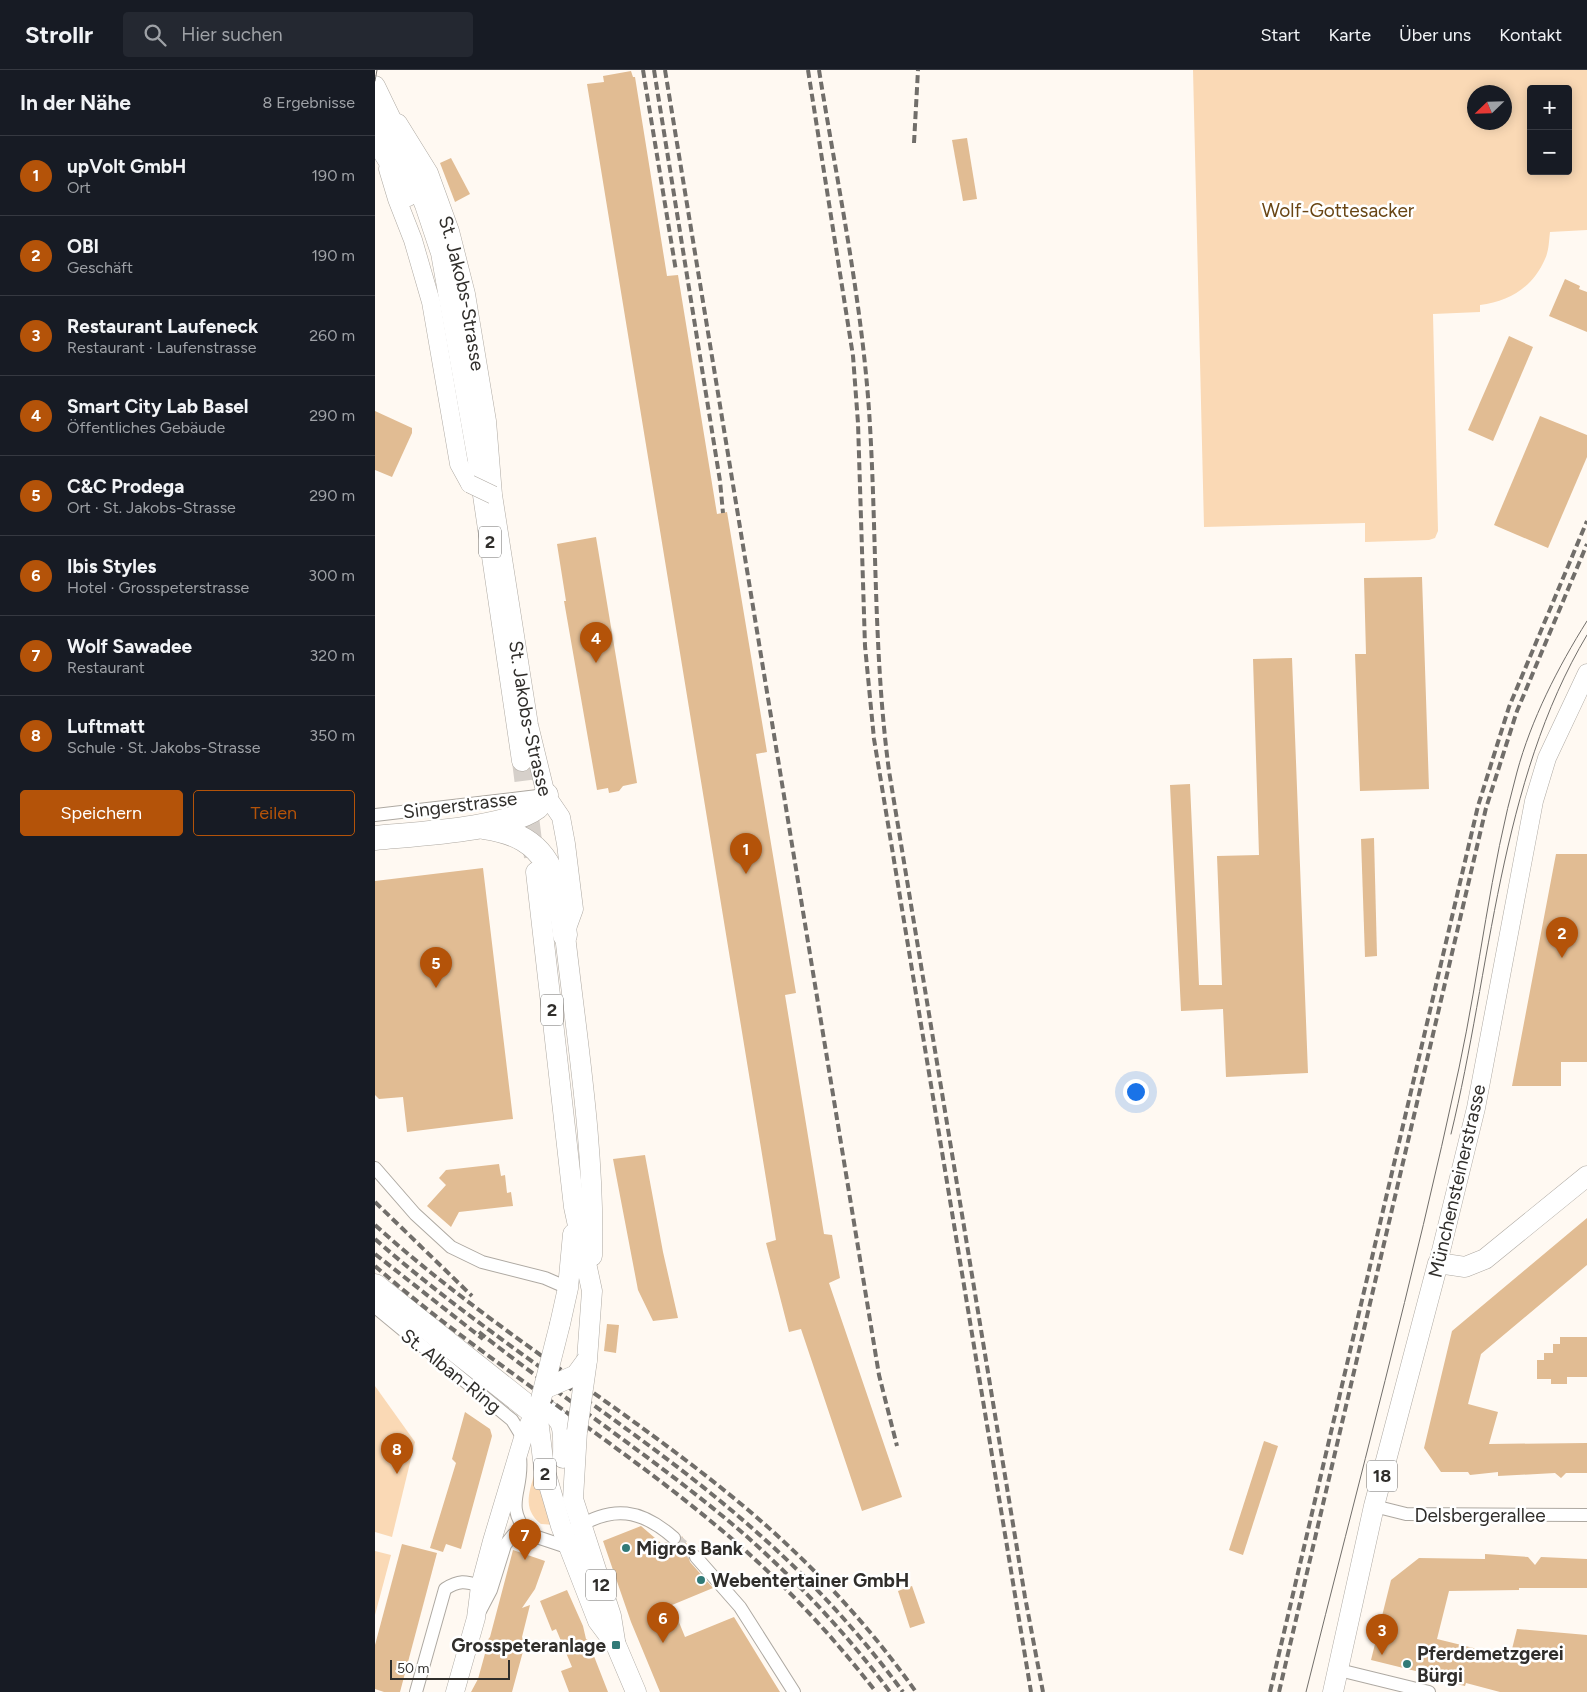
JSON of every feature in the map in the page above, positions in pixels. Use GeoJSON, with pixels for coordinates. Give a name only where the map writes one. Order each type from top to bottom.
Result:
{"type":"FeatureCollection","features":[{"type":"Feature","properties":{"kind":"highway"},"geometry":{"type":"LineString","coordinates":[[375,838],[480,827],[538,807],[546,795]]}},
{"type":"Feature","properties":{"kind":"highway"},"geometry":{"type":"LineString","coordinates":[[480,827],[497,829],[519,836],[545,858],[554,877],[565,935]]}},
{"type":"Feature","properties":{"kind":"highway"},"geometry":{"type":"LineString","coordinates":[[375,1286],[450,1345],[512,1402],[532,1417]]}},
{"type":"Feature","properties":{"kind":"highway"},"geometry":{"type":"LineString","coordinates":[[450,1345],[504,1377],[522,1385],[532,1417]]}},
{"type":"Feature","properties":{"kind":"main road","name":"St. Jakobs-Strasse"},"geometry":{"type":"LineString","coordinates":[[375,86],[387,151]]}},
{"type":"Feature","properties":{"kind":"main road","name":"St. Jakobs-Strasse"},"geometry":{"type":"LineString","coordinates":[[375,138],[387,151],[425,204],[441,253],[478,461],[522,762]]}},
{"type":"Feature","properties":{"kind":"main road","name":"2"},"geometry":{"type":"LineString","coordinates":[[536,872],[574,1207],[592,1291],[587,1360],[577,1430],[573,1499],[567,1537]]}},
{"type":"Feature","properties":{"kind":"main road"},"geometry":{"type":"LineString","coordinates":[[565,935],[584,1095],[592,1202],[592,1291]]}},
{"type":"Feature","properties":{"kind":"main road"},"geometry":{"type":"LineString","coordinates":[[1438,1263],[1465,1267],[1485,1259],[1587,1176]]}},
{"type":"Feature","properties":{"kind":"main road","name":"2"},"geometry":{"type":"LineString","coordinates":[[567,1537],[544,1468],[538,1419],[532,1417],[560,1324],[568,1288],[574,1207]]}},
{"type":"Feature","properties":{"kind":"main road","name":"Münchensteinerstrasse"},"geometry":{"type":"LineString","coordinates":[[1333,1692],[1374,1506],[1438,1263]]}},
{"type":"Feature","properties":{"kind":"main road"},"geometry":{"type":"LineString","coordinates":[[532,1417],[558,1385],[576,1375],[587,1360]]}},
{"type":"Feature","properties":{"kind":"main road"},"geometry":{"type":"LineString","coordinates":[[532,1417],[554,1413],[563,1427],[562,1483],[573,1499]]}},
{"type":"Feature","properties":{"kind":"main road","name":"12"},"geometry":{"type":"LineString","coordinates":[[567,1537],[611,1616],[616,1645],[636,1692]]}},
{"type":"Feature","properties":{"kind":"street","name":"St. Jakobs-Strasse"},"geometry":{"type":"LineString","coordinates":[[380,113],[420,156],[429,173],[450,230],[468,304],[487,421],[493,495],[529,725],[546,795],[561,817],[566,844],[574,909],[565,935]]}},
{"type":"Feature","properties":{"kind":"street","name":"St. Jakobs-Strasse"},"geometry":{"type":"LineString","coordinates":[[387,151],[397,199],[423,271],[438,331],[459,464],[470,484],[493,495]]}},
{"type":"Feature","properties":{"kind":"street","name":"Münchensteinerstrasse"},"geometry":{"type":"LineString","coordinates":[[1438,1263],[1475,1108],[1534,801],[1547,758],[1587,673]]}},
{"type":"Feature","properties":{"kind":"street","name":"Singerstrasse"},"geometry":{"type":"LineString","coordinates":[[375,815],[546,795]]}},
{"type":"Feature","properties":{"kind":"street"},"geometry":{"type":"LineString","coordinates":[[375,1168],[415,1214],[451,1248],[481,1262],[545,1278],[568,1288]]}},
{"type":"Feature","properties":{"kind":"street","name":"St. Alban-Ring"},"geometry":{"type":"LineString","coordinates":[[375,1307],[512,1420],[532,1417]]}},
{"type":"Feature","properties":{"kind":"street"},"geometry":{"type":"LineString","coordinates":[[528,1534],[516,1516],[515,1504],[532,1417]]}},
{"type":"Feature","properties":{"kind":"street"},"geometry":{"type":"LineString","coordinates":[[455,1692],[476,1618],[480,1586],[532,1417]]}},
{"type":"Feature","properties":{"kind":"street","name":"Delsbergerallee"},"geometry":{"type":"LineString","coordinates":[[1374,1506],[1406,1514],[1587,1515]]}},
{"type":"Feature","properties":{"kind":"street"},"geometry":{"type":"LineString","coordinates":[[476,1618],[491,1590],[505,1545],[513,1535],[528,1534],[567,1537],[611,1512],[632,1513],[650,1521],[674,1538]]}},
{"type":"Feature","properties":{"kind":"street"},"geometry":{"type":"LineString","coordinates":[[696,1557],[739,1607],[793,1692]]}},
{"type":"Feature","properties":{"kind":"street"},"geometry":{"type":"LineString","coordinates":[[416,1692],[445,1589],[457,1582],[465,1581],[480,1586]]}},
{"type":"Feature","properties":{"kind":"street"},"geometry":{"type":"LineString","coordinates":[[1339,1670],[1429,1692]]}},
{"type":"Feature","properties":{"kind":"green space","name":"Wolf-Gottesacker"},"geometry":{"type":"Polygon","coordinates":[[[1193,70],[1587,70],[1587,230],[1550,232],[1549,246],[1540,269],[1527,285],[1511,296],[1480,305],[1480,312],[1433,314],[1438,531],[1435,538],[1429,540],[1365,542],[1365,523],[1204,527],[1193,70]]]}},
{"type":"Feature","properties":{"kind":"green space"},"geometry":{"type":"Polygon","coordinates":[[[375,1386],[415,1442],[392,1537],[375,1532],[375,1386]]]}},
{"type":"Feature","properties":{"kind":"green space"},"geometry":{"type":"Polygon","coordinates":[[[536,1469],[556,1525],[541,1524],[531,1512],[529,1498],[536,1469]]]}},
{"type":"Feature","properties":{"kind":"green space"},"geometry":{"type":"Polygon","coordinates":[[[375,1551],[391,1555],[375,1615],[375,1551]]]}},
{"type":"Feature","properties":{"kind":"building"},"geometry":{"type":"Polygon","coordinates":[[[631,71],[633,77],[635,77],[667,276],[678,275],[717,514],[727,512],[767,752],[756,754],[796,993],[785,995],[824,1234],[832,1235],[840,1278],[829,1283],[902,1497],[862,1511],[801,1329],[789,1332],[766,1243],[776,1240],[587,84],[604,82],[603,76],[631,71]]]}},
{"type":"Feature","properties":{"kind":"building"},"geometry":{"type":"Polygon","coordinates":[[[967,138],[977,199],[963,201],[952,140],[967,138]]]}},
{"type":"Feature","properties":{"kind":"building"},"geometry":{"type":"Polygon","coordinates":[[[451,158],[470,194],[455,202],[440,163],[451,158]]]}},
{"type":"Feature","properties":{"kind":"building"},"geometry":{"type":"Polygon","coordinates":[[[1565,279],[1580,286],[1579,289],[1587,292],[1587,332],[1549,316],[1565,279]]]}},
{"type":"Feature","properties":{"kind":"building"},"geometry":{"type":"Polygon","coordinates":[[[1509,336],[1533,347],[1493,441],[1468,430],[1509,336]]]}},
{"type":"Feature","properties":{"kind":"building"},"geometry":{"type":"Polygon","coordinates":[[[375,411],[412,428],[412,433],[392,477],[375,470],[375,411]]]}},
{"type":"Feature","properties":{"kind":"building"},"geometry":{"type":"Polygon","coordinates":[[[1540,416],[1587,435],[1587,457],[1548,548],[1494,525],[1540,416]]]}},
{"type":"Feature","properties":{"kind":"building"},"geometry":{"type":"Polygon","coordinates":[[[596,537],[637,783],[623,786],[619,791],[609,793],[608,788],[597,790],[564,601],[566,601],[557,544],[596,537]]]}},
{"type":"Feature","properties":{"kind":"building"},"geometry":{"type":"Polygon","coordinates":[[[1422,577],[1429,789],[1360,791],[1355,654],[1366,654],[1364,578],[1422,577]]]}},
{"type":"Feature","properties":{"kind":"building"},"geometry":{"type":"Polygon","coordinates":[[[1292,658],[1308,1073],[1226,1077],[1223,1009],[1181,1011],[1170,785],[1190,784],[1199,985],[1222,985],[1217,856],[1259,855],[1253,659],[1292,658]]]}},
{"type":"Feature","properties":{"kind":"building"},"geometry":{"type":"Polygon","coordinates":[[[1374,838],[1377,956],[1365,957],[1361,839],[1374,838]]]}},
{"type":"Feature","properties":{"kind":"building"},"geometry":{"type":"Polygon","coordinates":[[[1556,854],[1587,854],[1587,1062],[1561,1062],[1561,1086],[1512,1086],[1556,854]]]}},
{"type":"Feature","properties":{"kind":"building"},"geometry":{"type":"Polygon","coordinates":[[[483,868],[513,1119],[407,1132],[403,1097],[379,1099],[375,1095],[375,881],[483,868]]]}},
{"type":"Feature","properties":{"kind":"building"},"geometry":{"type":"Polygon","coordinates":[[[645,1155],[663,1252],[678,1318],[653,1321],[638,1290],[613,1159],[645,1155]]]}},
{"type":"Feature","properties":{"kind":"building"},"geometry":{"type":"Polygon","coordinates":[[[499,1164],[501,1176],[505,1175],[507,1193],[511,1192],[513,1206],[459,1212],[451,1227],[427,1206],[446,1185],[439,1178],[446,1170],[499,1164]]]}},
{"type":"Feature","properties":{"kind":"building"},"geometry":{"type":"Polygon","coordinates":[[[1587,1218],[1587,1265],[1481,1354],[1468,1404],[1498,1412],[1489,1444],[1587,1443],[1587,1473],[1566,1473],[1561,1478],[1555,1473],[1498,1476],[1498,1472],[1470,1475],[1468,1472],[1441,1472],[1424,1448],[1452,1331],[1587,1218]]]}},
{"type":"Feature","properties":{"kind":"building"},"geometry":{"type":"Polygon","coordinates":[[[607,1324],[619,1325],[616,1353],[604,1351],[607,1324]]]}},
{"type":"Feature","properties":{"kind":"building"},"geometry":{"type":"Polygon","coordinates":[[[1560,1337],[1587,1337],[1587,1377],[1567,1377],[1567,1384],[1551,1384],[1551,1379],[1537,1379],[1537,1360],[1544,1360],[1544,1353],[1553,1353],[1553,1344],[1560,1344],[1560,1337]]]}},
{"type":"Feature","properties":{"kind":"building"},"geometry":{"type":"Polygon","coordinates":[[[465,1412],[490,1429],[492,1436],[461,1549],[446,1544],[443,1552],[430,1548],[456,1463],[452,1459],[465,1412]]]}},
{"type":"Feature","properties":{"kind":"building"},"geometry":{"type":"Polygon","coordinates":[[[1264,1441],[1278,1446],[1243,1555],[1229,1550],[1264,1441]]]}},
{"type":"Feature","properties":{"kind":"building"},"geometry":{"type":"Polygon","coordinates":[[[641,1526],[662,1544],[666,1542],[677,1546],[681,1543],[682,1536],[691,1551],[688,1555],[690,1562],[713,1588],[672,1605],[685,1637],[734,1617],[780,1692],[660,1692],[631,1622],[603,1541],[641,1526]]]}},
{"type":"Feature","properties":{"kind":"building"},"geometry":{"type":"Polygon","coordinates":[[[402,1544],[437,1553],[400,1692],[384,1692],[375,1689],[375,1645],[402,1544]]]}},
{"type":"Feature","properties":{"kind":"building"},"geometry":{"type":"Polygon","coordinates":[[[513,1550],[545,1561],[535,1589],[522,1608],[530,1605],[522,1637],[525,1644],[512,1692],[471,1692],[478,1679],[486,1650],[486,1642],[490,1637],[513,1550]]]}},
{"type":"Feature","properties":{"kind":"building"},"geometry":{"type":"Polygon","coordinates":[[[1485,1554],[1528,1557],[1535,1565],[1541,1557],[1587,1559],[1587,1588],[1449,1591],[1437,1639],[1510,1657],[1517,1629],[1587,1635],[1587,1692],[1500,1692],[1466,1683],[1465,1686],[1447,1682],[1448,1679],[1371,1660],[1391,1580],[1419,1558],[1485,1559],[1485,1554]]]}},
{"type":"Feature","properties":{"kind":"building"},"geometry":{"type":"Polygon","coordinates":[[[912,1586],[925,1623],[910,1628],[898,1591],[912,1586]]]}},
{"type":"Feature","properties":{"kind":"building"},"geometry":{"type":"Polygon","coordinates":[[[567,1590],[583,1626],[586,1639],[592,1642],[590,1646],[608,1692],[569,1692],[561,1671],[572,1667],[556,1629],[552,1631],[540,1601],[567,1590]]]}},
{"type":"Feature","properties":{"kind":"tunnel"},"geometry":{"type":"LineString","coordinates":[[522,761],[534,857]]}},
{"type":"Feature","properties":{"kind":"tunnel"},"geometry":{"type":"LineString","coordinates":[[674,1538],[696,1557]]}},
{"type":"Feature","properties":{"kind":"tram line"},"geometry":{"type":"LineString","coordinates":[[375,81],[377,70]]}},
{"type":"Feature","properties":{"kind":"tram line"},"geometry":{"type":"LineString","coordinates":[[1306,1692],[1405,1302],[1442,1146],[1459,1068],[1499,845],[1517,772],[1546,694],[1587,621]]}},
{"type":"Feature","properties":{"kind":"tram line"},"geometry":{"type":"LineString","coordinates":[[1451,1134],[1465,1072],[1501,878],[1516,814],[1534,752],[1558,692],[1587,635]]}},
{"type":"Feature","properties":{"kind":"railway"},"geometry":{"type":"LineString","coordinates":[[643,70],[676,271]]}},
{"type":"Feature","properties":{"kind":"railway"},"geometry":{"type":"LineString","coordinates":[[654,70],[720,481],[723,513]]}},
{"type":"Feature","properties":{"kind":"railway"},"geometry":{"type":"LineString","coordinates":[[665,70],[879,1375],[897,1446]]}},
{"type":"Feature","properties":{"kind":"railway"},"geometry":{"type":"LineString","coordinates":[[808,70],[853,356],[858,423],[865,646],[874,739],[1031,1692]]}},
{"type":"Feature","properties":{"kind":"railway"},"geometry":{"type":"LineString","coordinates":[[819,70],[848,239],[865,367],[872,455],[880,681],[889,771],[1025,1597],[1043,1692]]}},
{"type":"Feature","properties":{"kind":"railway"},"geometry":{"type":"LineString","coordinates":[[914,143],[918,70]]}},
{"type":"Feature","properties":{"kind":"railway"},"geometry":{"type":"LineString","coordinates":[[1270,1692],[1478,806],[1509,707],[1587,521]]}},
{"type":"Feature","properties":{"kind":"railway"},"geometry":{"type":"LineString","coordinates":[[1279,1692],[1486,808],[1517,711],[1587,544]]}},
{"type":"Feature","properties":{"kind":"railway"},"geometry":{"type":"LineString","coordinates":[[375,1202],[472,1296]]}},
{"type":"Feature","properties":{"kind":"railway"},"geometry":{"type":"LineString","coordinates":[[375,1225],[465,1300],[655,1437],[747,1509],[794,1551],[837,1595],[878,1642],[916,1692]]}},
{"type":"Feature","properties":{"kind":"railway"},"geometry":{"type":"LineString","coordinates":[[375,1239],[470,1316],[667,1459],[761,1536],[800,1572],[836,1610],[871,1650],[903,1692]]}},
{"type":"Feature","properties":{"kind":"railway"},"geometry":{"type":"LineString","coordinates":[[375,1254],[483,1339]]}},
{"type":"Feature","properties":{"kind":"railway"},"geometry":{"type":"LineString","coordinates":[[375,1266],[460,1335],[639,1465],[725,1533],[805,1608],[876,1692]]}},
{"type":"Feature","properties":{"kind":"railway"},"geometry":{"type":"LineString","coordinates":[[479,1332],[712,1507],[744,1534],[821,1609],[890,1692]]}},
{"type":"Feature","properties":{"kind":"place","name":"Smart City Lab Basel"},"geometry":{"type":"Point","coordinates":[596,663]}},
{"type":"Feature","properties":{"kind":"place","name":"upVolt GmbH"},"geometry":{"type":"Point","coordinates":[746,874]}},
{"type":"Feature","properties":{"kind":"place","name":"OBI"},"geometry":{"type":"Point","coordinates":[1562,958]}},
{"type":"Feature","properties":{"kind":"place","name":"C&C Prodega"},"geometry":{"type":"Point","coordinates":[436,988]}},
{"type":"Feature","properties":{"kind":"place","name":"Luftmatt"},"geometry":{"type":"Point","coordinates":[397,1474]}},
{"type":"Feature","properties":{"kind":"place","name":"Migros Bank"},"geometry":{"type":"Point","coordinates":[626,1548]}},
{"type":"Feature","properties":{"kind":"place","name":"Wolf Sawadee"},"geometry":{"type":"Point","coordinates":[525,1560]}},
{"type":"Feature","properties":{"kind":"place","name":"Webentertainer GmbH"},"geometry":{"type":"Point","coordinates":[701,1580]}},
{"type":"Feature","properties":{"kind":"place","name":"Ibis Styles"},"geometry":{"type":"Point","coordinates":[663,1643]}},
{"type":"Feature","properties":{"kind":"place","name":"Grosspeteranlage"},"geometry":{"type":"Point","coordinates":[616,1645]}},
{"type":"Feature","properties":{"kind":"place","name":"Restaurant Laufeneck"},"geometry":{"type":"Point","coordinates":[1382,1655]}},
{"type":"Feature","properties":{"kind":"place","name":"Pferdemetzgerei Bürgi"},"geometry":{"type":"Point","coordinates":[1407,1664]}}]}
